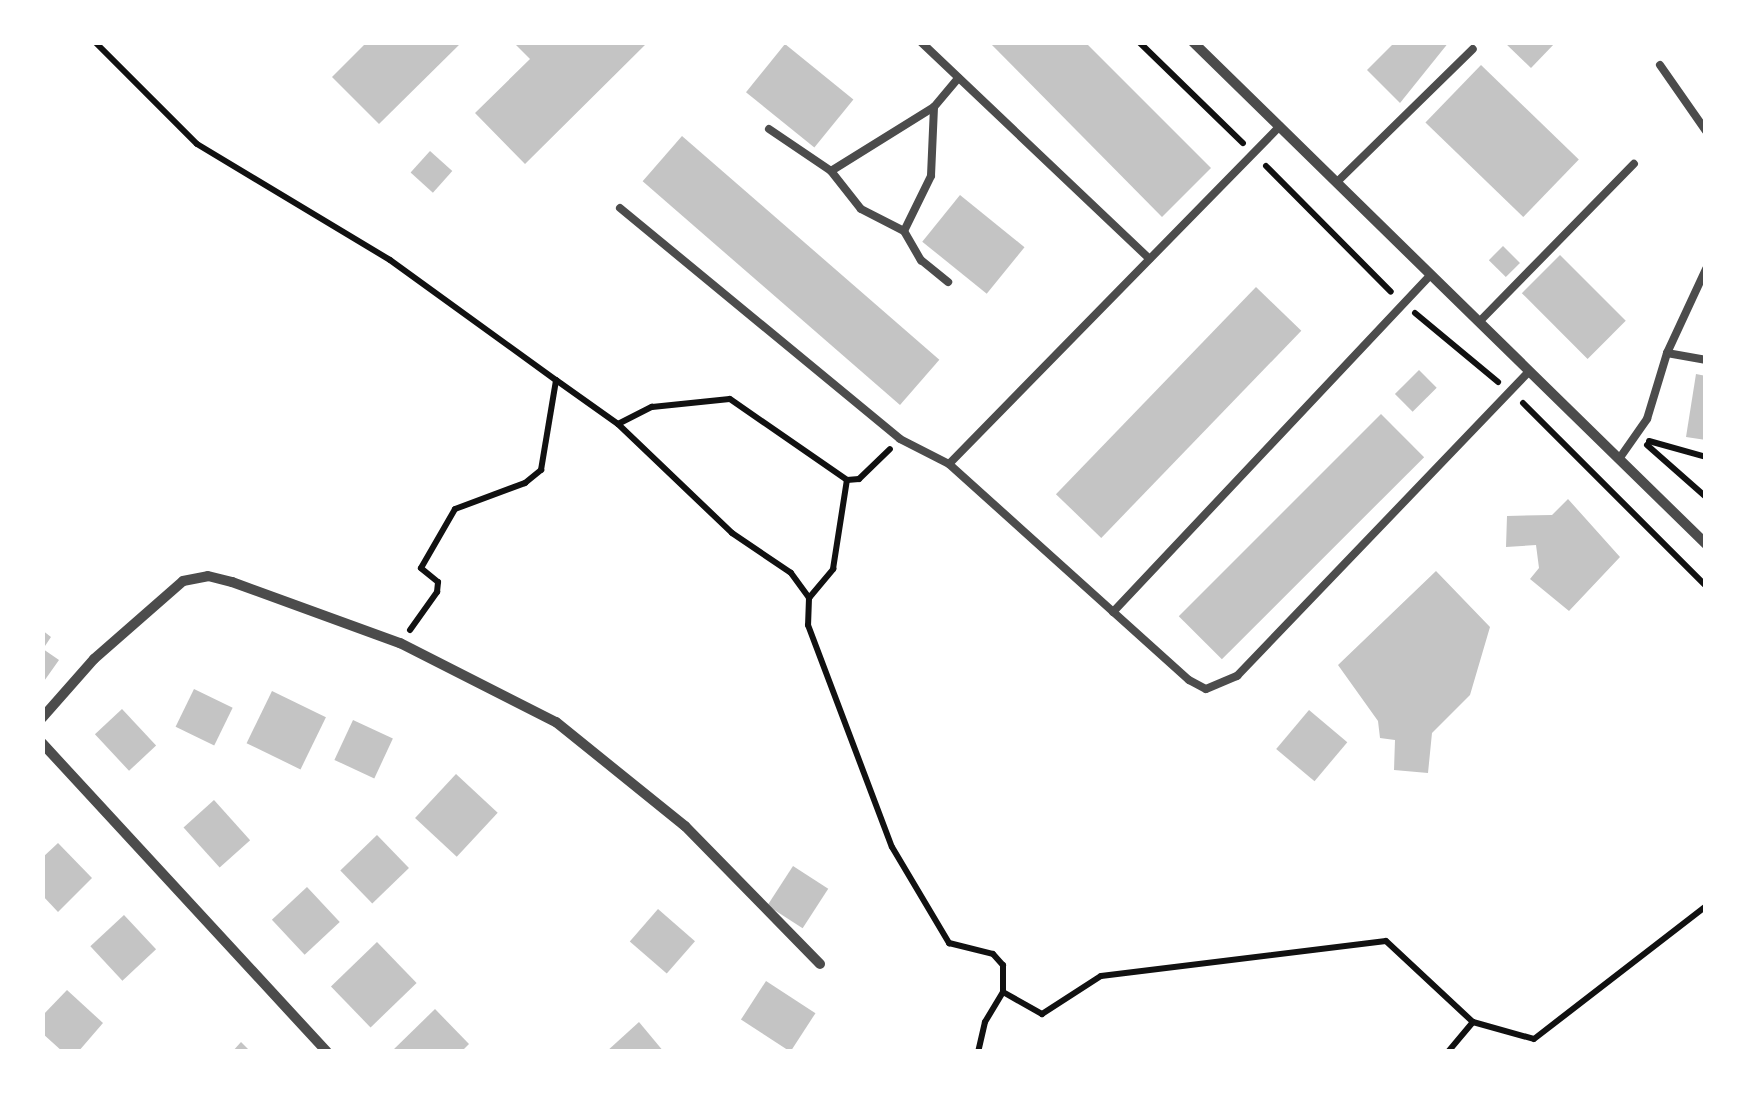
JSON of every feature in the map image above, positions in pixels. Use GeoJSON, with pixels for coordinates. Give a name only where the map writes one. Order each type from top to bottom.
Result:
{"type":"FeatureCollection","features":[{"type":"Feature","properties":{"kind":"street"},"geometry":{"type":"LineString","coordinates":[[1194,42],[1706,544]]}},
{"type":"Feature","properties":{"kind":"street"},"geometry":{"type":"LineString","coordinates":[[42,718],[140,614],[183,582],[208,576],[400,643],[556,722],[685,826],[820,964]]}},
{"type":"Feature","properties":{"kind":"street"},"geometry":{"type":"LineString","coordinates":[[42,743],[327,1052]]}},
{"type":"Feature","properties":{"kind":"lane"},"geometry":{"type":"LineString","coordinates":[[921,42],[1150,258]]}},
{"type":"Feature","properties":{"kind":"lane"},"geometry":{"type":"LineString","coordinates":[[1337,182],[1473,50]]}},
{"type":"Feature","properties":{"kind":"lane"},"geometry":{"type":"LineString","coordinates":[[1660,65],[1706,131]]}},
{"type":"Feature","properties":{"kind":"lane"},"geometry":{"type":"LineString","coordinates":[[830,171],[934,108],[958,78]]}},
{"type":"Feature","properties":{"kind":"lane"},"geometry":{"type":"LineString","coordinates":[[904,231],[931,176],[934,108]]}},
{"type":"Feature","properties":{"kind":"lane"},"geometry":{"type":"LineString","coordinates":[[949,464],[1280,126]]}},
{"type":"Feature","properties":{"kind":"lane"},"geometry":{"type":"LineString","coordinates":[[770,129],[830,171],[861,209],[904,231],[921,260],[948,282]]}},
{"type":"Feature","properties":{"kind":"lane"},"geometry":{"type":"LineString","coordinates":[[1480,322],[1634,164]]}},
{"type":"Feature","properties":{"kind":"lane"},"geometry":{"type":"LineString","coordinates":[[620,208],[900,440],[949,464],[1189,680],[1206,689],[1237,676],[1529,370]]}},
{"type":"Feature","properties":{"kind":"lane"},"geometry":{"type":"LineString","coordinates":[[1619,459],[1638,437],[1667,353],[1706,270]]}},
{"type":"Feature","properties":{"kind":"lane"},"geometry":{"type":"LineString","coordinates":[[1113,612],[1431,274]]}},
{"type":"Feature","properties":{"kind":"lane"},"geometry":{"type":"LineString","coordinates":[[1667,353],[1706,360]]}},
{"type":"Feature","properties":{"kind":"path"},"geometry":{"type":"LineString","coordinates":[[96,42],[197,144],[390,260],[618,424],[732,533],[791,573],[809,598]]}},
{"type":"Feature","properties":{"kind":"path"},"geometry":{"type":"LineString","coordinates":[[1139,42],[1403,304],[1510,391],[1706,586]]}},
{"type":"Feature","properties":{"kind":"path"},"geometry":{"type":"LineString","coordinates":[[400,643],[437,592],[438,582],[421,568],[455,509],[525,483],[541,470],[556,380]]}},
{"type":"Feature","properties":{"kind":"path"},"geometry":{"type":"LineString","coordinates":[[618,424],[652,407],[730,398],[847,480],[859,479],[900,440]]}},
{"type":"Feature","properties":{"kind":"path"},"geometry":{"type":"LineString","coordinates":[[1638,437],[1706,498]]}},
{"type":"Feature","properties":{"kind":"path"},"geometry":{"type":"LineString","coordinates":[[1675,451],[1704,459]]}},
{"type":"Feature","properties":{"kind":"path"},"geometry":{"type":"LineString","coordinates":[[847,480],[832,569],[809,598],[808,625],[892,847],[949,943],[993,954],[1003,965],[1003,992],[985,1022],[978,1052]]}},
{"type":"Feature","properties":{"kind":"path"},"geometry":{"type":"LineString","coordinates":[[1003,992],[1042,1014],[1101,976],[1386,941],[1474,1022],[1534,1039],[1706,906]]}},
{"type":"Feature","properties":{"kind":"path"},"geometry":{"type":"LineString","coordinates":[[1448,1052],[1474,1022]]}},
{"type":"Feature","properties":{"kind":"building"},"geometry":{"type":"Polygon","coordinates":[[[367,42],[462,42],[379,124],[332,77],[367,42]]]}},
{"type":"Feature","properties":{"kind":"building"},"geometry":{"type":"Polygon","coordinates":[[[513,42],[648,42],[525,164],[475,113],[530,59],[513,42]]]}},
{"type":"Feature","properties":{"kind":"building"},"geometry":{"type":"Polygon","coordinates":[[[989,42],[1085,42],[1211,168],[1162,217],[989,42]]]}},
{"type":"Feature","properties":{"kind":"building"},"geometry":{"type":"Polygon","coordinates":[[[1395,42],[1449,42],[1400,103],[1367,70],[1395,42]]]}},
{"type":"Feature","properties":{"kind":"building"},"geometry":{"type":"Polygon","coordinates":[[[1504,42],[1556,42],[1531,68],[1504,42]]]}},
{"type":"Feature","properties":{"kind":"building"},"geometry":{"type":"Polygon","coordinates":[[[785,44],[853,99],[814,148],[746,92],[785,44]]]}},
{"type":"Feature","properties":{"kind":"building"},"geometry":{"type":"Polygon","coordinates":[[[1481,65],[1579,159],[1523,217],[1425,123],[1481,65]]]}},
{"type":"Feature","properties":{"kind":"building"},"geometry":{"type":"Polygon","coordinates":[[[682,136],[939,360],[900,405],[643,181],[682,136]]]}},
{"type":"Feature","properties":{"kind":"building"},"geometry":{"type":"Polygon","coordinates":[[[430,151],[452,171],[433,193],[411,173],[430,151]]]}},
{"type":"Feature","properties":{"kind":"building"},"geometry":{"type":"Polygon","coordinates":[[[960,195],[1025,247],[987,294],[922,242],[960,195]]]}},
{"type":"Feature","properties":{"kind":"building"},"geometry":{"type":"Polygon","coordinates":[[[1503,246],[1520,263],[1506,277],[1489,260],[1503,246]]]}},
{"type":"Feature","properties":{"kind":"building"},"geometry":{"type":"Polygon","coordinates":[[[1560,255],[1626,321],[1588,359],[1522,293],[1560,255]]]}},
{"type":"Feature","properties":{"kind":"building"},"geometry":{"type":"Polygon","coordinates":[[[1256,287],[1301,331],[1101,538],[1056,494],[1256,287]]]}},
{"type":"Feature","properties":{"kind":"building"},"geometry":{"type":"Polygon","coordinates":[[[1419,370],[1437,388],[1413,412],[1395,394],[1419,370]]]}},
{"type":"Feature","properties":{"kind":"building"},"geometry":{"type":"Polygon","coordinates":[[[1696,374],[1706,376],[1706,440],[1686,437],[1696,374]]]}},
{"type":"Feature","properties":{"kind":"building"},"geometry":{"type":"Polygon","coordinates":[[[1381,414],[1424,457],[1222,659],[1179,616],[1381,414]]]}},
{"type":"Feature","properties":{"kind":"building"},"geometry":{"type":"Polygon","coordinates":[[[1568,499],[1620,557],[1569,611],[1530,579],[1539,568],[1536,545],[1506,547],[1507,516],[1552,515],[1568,499]]]}},
{"type":"Feature","properties":{"kind":"building"},"geometry":{"type":"Polygon","coordinates":[[[1436,571],[1490,627],[1470,695],[1432,733],[1428,773],[1394,770],[1395,740],[1380,738],[1378,721],[1338,665],[1436,571]]]}},
{"type":"Feature","properties":{"kind":"building"},"geometry":{"type":"Polygon","coordinates":[[[42,630],[51,637],[43,649],[59,660],[42,684],[42,630]]]}},
{"type":"Feature","properties":{"kind":"building"},"geometry":{"type":"Polygon","coordinates":[[[194,689],[233,708],[214,746],[176,727],[194,689]]]}},
{"type":"Feature","properties":{"kind":"building"},"geometry":{"type":"Polygon","coordinates":[[[272,691],[326,717],[301,769],[247,743],[272,691]]]}},
{"type":"Feature","properties":{"kind":"building"},"geometry":{"type":"Polygon","coordinates":[[[122,709],[156,746],[129,771],[95,734],[122,709]]]}},
{"type":"Feature","properties":{"kind":"building"},"geometry":{"type":"Polygon","coordinates":[[[1309,710],[1347,742],[1315,781],[1276,749],[1309,710]]]}},
{"type":"Feature","properties":{"kind":"building"},"geometry":{"type":"Polygon","coordinates":[[[353,720],[393,739],[374,778],[334,760],[353,720]]]}},
{"type":"Feature","properties":{"kind":"building"},"geometry":{"type":"Polygon","coordinates":[[[456,774],[498,813],[457,857],[415,818],[456,774]]]}},
{"type":"Feature","properties":{"kind":"building"},"geometry":{"type":"Polygon","coordinates":[[[214,800],[250,840],[220,868],[184,827],[214,800]]]}},
{"type":"Feature","properties":{"kind":"building"},"geometry":{"type":"Polygon","coordinates":[[[377,835],[409,868],[372,904],[340,870],[377,835]]]}},
{"type":"Feature","properties":{"kind":"building"},"geometry":{"type":"Polygon","coordinates":[[[58,843],[92,878],[58,912],[42,895],[42,858],[58,843]]]}},
{"type":"Feature","properties":{"kind":"building"},"geometry":{"type":"Polygon","coordinates":[[[793,866],[828,889],[803,928],[767,905],[793,866]]]}},
{"type":"Feature","properties":{"kind":"building"},"geometry":{"type":"Polygon","coordinates":[[[307,887],[340,922],[305,955],[272,920],[307,887]]]}},
{"type":"Feature","properties":{"kind":"building"},"geometry":{"type":"Polygon","coordinates":[[[658,909],[695,941],[667,974],[630,941],[658,909]]]}},
{"type":"Feature","properties":{"kind":"building"},"geometry":{"type":"Polygon","coordinates":[[[124,915],[156,949],[122,981],[90,946],[124,915]]]}},
{"type":"Feature","properties":{"kind":"building"},"geometry":{"type":"Polygon","coordinates":[[[377,942],[417,983],[371,1027],[331,986],[377,942]]]}},
{"type":"Feature","properties":{"kind":"building"},"geometry":{"type":"Polygon","coordinates":[[[766,981],[815,1013],[790,1052],[741,1020],[766,981]]]}},
{"type":"Feature","properties":{"kind":"building"},"geometry":{"type":"Polygon","coordinates":[[[67,990],[103,1023],[78,1052],[63,1052],[42,1033],[42,1016],[67,990]]]}},
{"type":"Feature","properties":{"kind":"building"},"geometry":{"type":"Polygon","coordinates":[[[435,1009],[469,1044],[461,1052],[391,1052],[435,1009]]]}},
{"type":"Feature","properties":{"kind":"building"},"geometry":{"type":"Polygon","coordinates":[[[639,1022],[664,1052],[606,1052],[639,1022]]]}},
{"type":"Feature","properties":{"kind":"building"},"geometry":{"type":"Polygon","coordinates":[[[241,1042],[251,1052],[232,1052],[241,1042]]]}}]}
